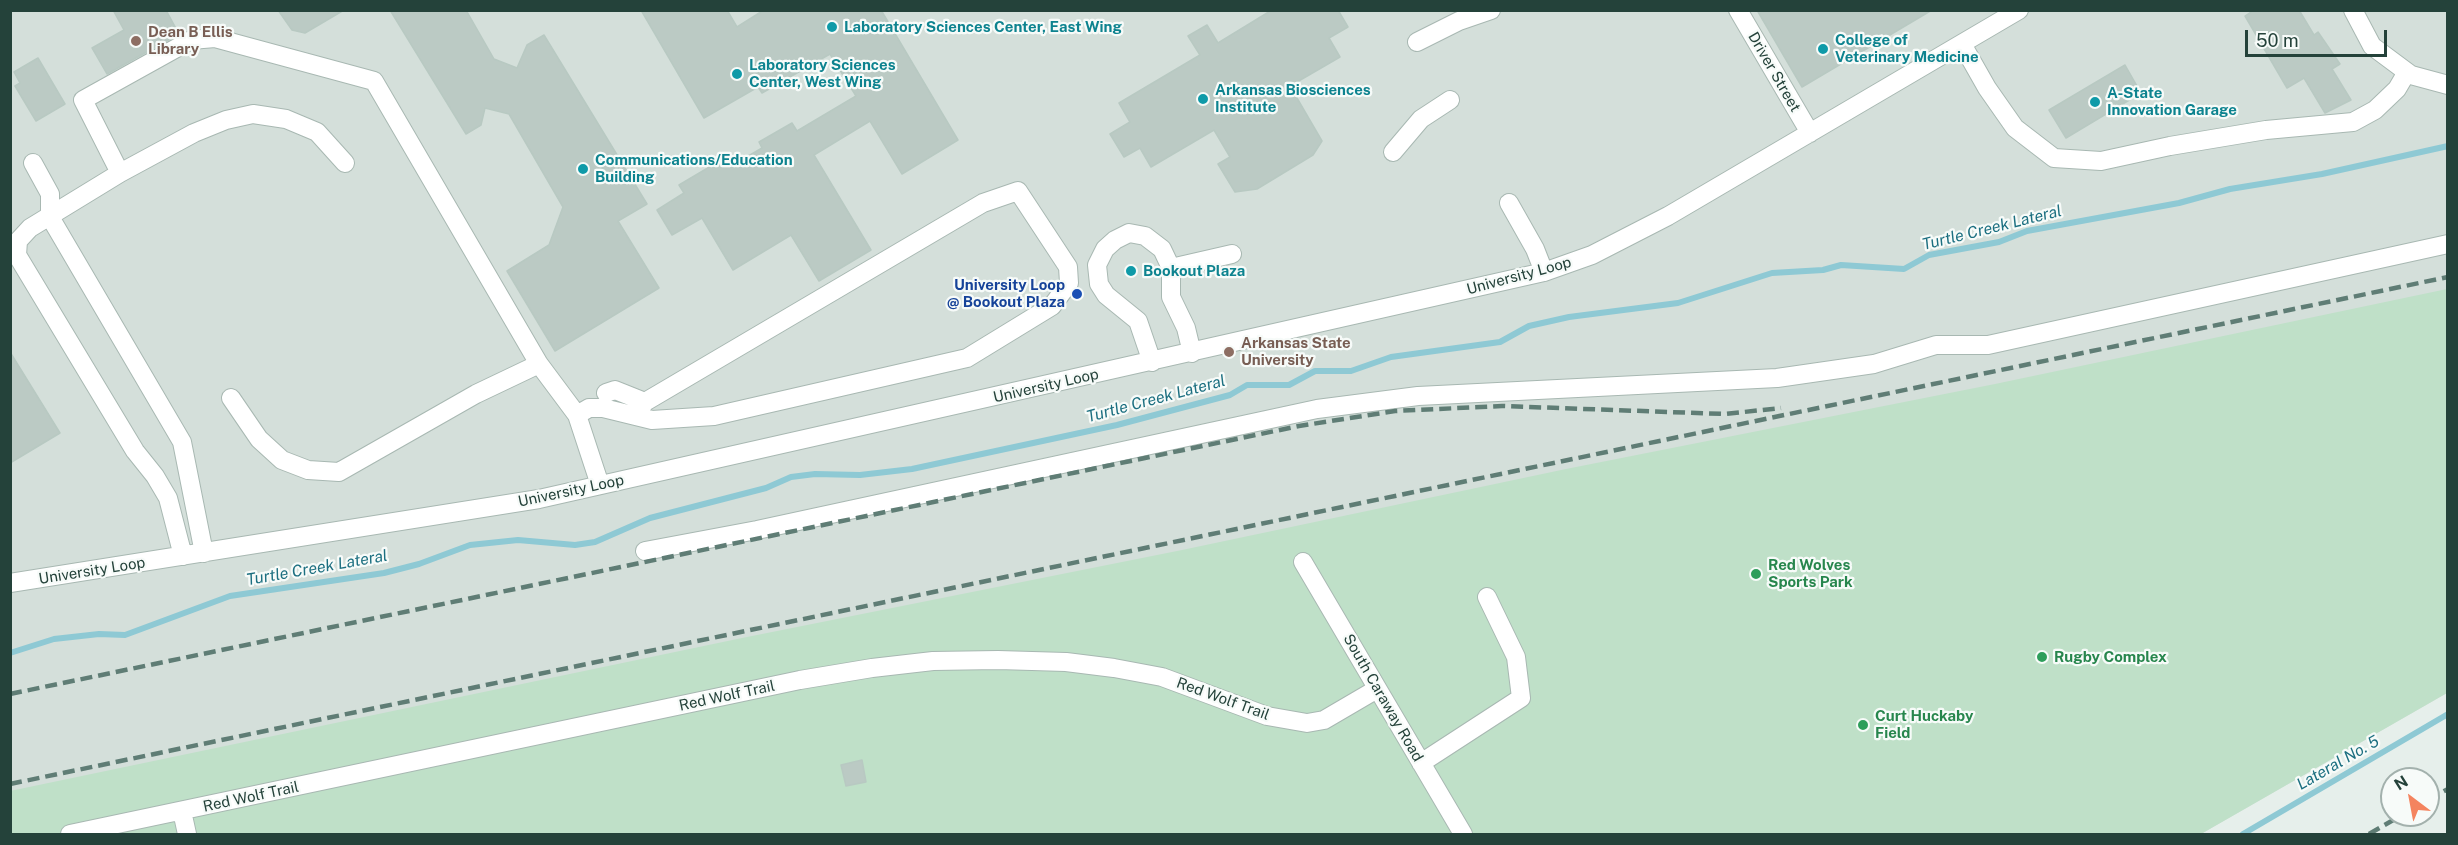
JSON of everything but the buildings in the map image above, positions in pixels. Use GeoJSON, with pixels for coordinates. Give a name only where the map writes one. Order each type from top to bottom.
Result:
{"type":"FeatureCollection","features":[{"type":"Feature","properties":{"kind":"street"},"geometry":{"type":"LineString","coordinates":[[1417,42],[1459,21],[1491,10]]}},
{"type":"Feature","properties":{"kind":"street","name":"Driver Street"},"geometry":{"type":"LineString","coordinates":[[1738,10],[1810,133]]}},
{"type":"Feature","properties":{"kind":"street","name":"University Loop"},"geometry":{"type":"LineString","coordinates":[[10,583],[539,499],[738,456],[1544,272],[1592,255],[1668,216],[2019,10]]}},
{"type":"Feature","properties":{"kind":"street"},"geometry":{"type":"LineString","coordinates":[[2353,10],[2372,45],[2407,72],[2448,85]]}},
{"type":"Feature","properties":{"kind":"street"},"geometry":{"type":"LineString","coordinates":[[120,173],[83,100],[191,40],[215,38],[374,81],[539,364],[583,411],[600,485]]}},
{"type":"Feature","properties":{"kind":"street"},"geometry":{"type":"LineString","coordinates":[[1962,44],[1987,88],[2015,128],[2054,158],[2078,160],[2101,161],[2170,146],[2266,130],[2353,122],[2375,110],[2397,89],[2407,72]]}},
{"type":"Feature","properties":{"kind":"street"},"geometry":{"type":"LineString","coordinates":[[1393,152],[1421,119],[1450,100]]}},
{"type":"Feature","properties":{"kind":"street"},"geometry":{"type":"LineString","coordinates":[[183,556],[168,498],[155,476],[135,451],[17,255],[18,241],[30,228],[120,173],[194,133],[226,120],[253,114],[286,119],[317,132],[345,163]]}},
{"type":"Feature","properties":{"kind":"street"},"geometry":{"type":"LineString","coordinates":[[33,163],[50,194],[50,217],[182,442],[204,553]]}},
{"type":"Feature","properties":{"kind":"street"},"geometry":{"type":"LineString","coordinates":[[583,411],[643,409],[983,203],[1018,191],[1068,267],[1070,283],[1052,306],[967,358],[714,416],[652,420],[643,409],[615,390],[606,393]]}},
{"type":"Feature","properties":{"kind":"street"},"geometry":{"type":"LineString","coordinates":[[1509,202],[1544,272]]}},
{"type":"Feature","properties":{"kind":"street"},"geometry":{"type":"LineString","coordinates":[[1152,362],[1138,321],[1106,295],[1099,284],[1097,265],[1105,249],[1115,240],[1129,233],[1145,236],[1162,249],[1172,268],[1171,297],[1186,328],[1192,353]]}},
{"type":"Feature","properties":{"kind":"street"},"geometry":{"type":"LineString","coordinates":[[645,551],[769,528],[1317,409],[1418,396],[1777,378],[1874,364],[1936,345],[1988,345],[2448,244]]}},
{"type":"Feature","properties":{"kind":"street"},"geometry":{"type":"LineString","coordinates":[[1172,268],[1232,254]]}},
{"type":"Feature","properties":{"kind":"street"},"geometry":{"type":"LineString","coordinates":[[231,398],[259,439],[282,460],[308,470],[339,472],[476,394],[539,364]]}},
{"type":"Feature","properties":{"kind":"street","name":"South Caraway Road"},"geometry":{"type":"LineString","coordinates":[[1303,562],[1463,834]]}},
{"type":"Feature","properties":{"kind":"street"},"geometry":{"type":"LineString","coordinates":[[1421,763],[1521,698],[1516,657],[1487,597]]}},
{"type":"Feature","properties":{"kind":"street","name":"Red Wolf Trail"},"geometry":{"type":"LineString","coordinates":[[70,834],[800,680],[933,661],[1066,662],[1114,668],[1162,677],[1268,716],[1306,723],[1324,720],[1377,689]]}},
{"type":"Feature","properties":{"kind":"street"},"geometry":{"type":"LineString","coordinates":[[182,811],[187,834]]}},
{"type":"Feature","properties":{"kind":"shaded area","name":"Arkansas State University"},"geometry":{"type":"Polygon","coordinates":[[[10,11],[2447,11],[2447,693],[2201,834],[11,834],[10,11]]]}},
{"type":"Feature","properties":{"kind":"green space","name":"Red Wolves Sports Park"},"geometry":{"type":"Polygon","coordinates":[[[2447,289],[2447,693],[2201,834],[11,834],[10,791],[742,638],[1182,550],[1566,469],[1995,384],[2447,289]]]}},
{"type":"Feature","properties":{"kind":"waterway","name":"Turtle Creek Lateral"},"geometry":{"type":"LineString","coordinates":[[10,653],[54,639],[99,634],[125,635],[230,596],[384,573],[419,564],[470,545],[518,540],[575,545],[595,542],[650,518],[766,488],[791,477],[815,474],[860,475],[912,469],[1117,425],[1230,395],[1247,385],[1289,385],[1315,371],[1351,371],[1391,357],[1500,342],[1529,326],[1569,317],[1678,303],[1772,273],[1823,270],[1841,265],[1904,269],[1929,255],[1999,242],[2027,231],[2179,203],[2230,189],[2322,174],[2448,146]]}},
{"type":"Feature","properties":{"kind":"waterway","name":"Lateral No. 5"},"geometry":{"type":"LineString","coordinates":[[2243,834],[2448,714]]}},
{"type":"Feature","properties":{"kind":"railway"},"geometry":{"type":"LineString","coordinates":[[10,784],[2448,277]]}},
{"type":"Feature","properties":{"kind":"railway"},"geometry":{"type":"LineString","coordinates":[[10,694],[1299,426],[1395,411],[1502,406],[1725,414],[1781,408]]}},
{"type":"Feature","properties":{"kind":"railway"},"geometry":{"type":"LineString","coordinates":[[2440,793],[2448,789]]}},
{"type":"Feature","properties":{"kind":"railway"},"geometry":{"type":"LineString","coordinates":[[2369,834],[2381,827]]}},
{"type":"Feature","properties":{"kind":"place","name":"Laboratory Sciences Center, East Wing"},"geometry":{"type":"Point","coordinates":[832,27]}},
{"type":"Feature","properties":{"kind":"place","name":"Dean B Ellis Library"},"geometry":{"type":"Point","coordinates":[136,41]}},
{"type":"Feature","properties":{"kind":"place","name":"College of Veterinary Medicine"},"geometry":{"type":"Point","coordinates":[1823,49]}},
{"type":"Feature","properties":{"kind":"place","name":"Laboratory Sciences Center, West Wing"},"geometry":{"type":"Point","coordinates":[737,74]}},
{"type":"Feature","properties":{"kind":"place","name":"Arkansas Biosciences Institute"},"geometry":{"type":"Point","coordinates":[1203,99]}},
{"type":"Feature","properties":{"kind":"place","name":"A-State Innovation Garage"},"geometry":{"type":"Point","coordinates":[2095,102]}},
{"type":"Feature","properties":{"kind":"place","name":"Communications/Education Building"},"geometry":{"type":"Point","coordinates":[583,169]}},
{"type":"Feature","properties":{"kind":"place","name":"Bookout Plaza"},"geometry":{"type":"Point","coordinates":[1131,271]}},
{"type":"Feature","properties":{"kind":"place","name":"University Loop @ Bookout Plaza"},"geometry":{"type":"Point","coordinates":[1077,294]}},
{"type":"Feature","properties":{"kind":"place","name":"Arkansas State University"},"geometry":{"type":"Point","coordinates":[1229,352]}},
{"type":"Feature","properties":{"kind":"place","name":"Red Wolves Sports Park"},"geometry":{"type":"Point","coordinates":[1756,574]}},
{"type":"Feature","properties":{"kind":"place","name":"Rugby Complex"},"geometry":{"type":"Point","coordinates":[2042,657]}},
{"type":"Feature","properties":{"kind":"place","name":"Curt Huckaby Field"},"geometry":{"type":"Point","coordinates":[1863,725]}}]}
